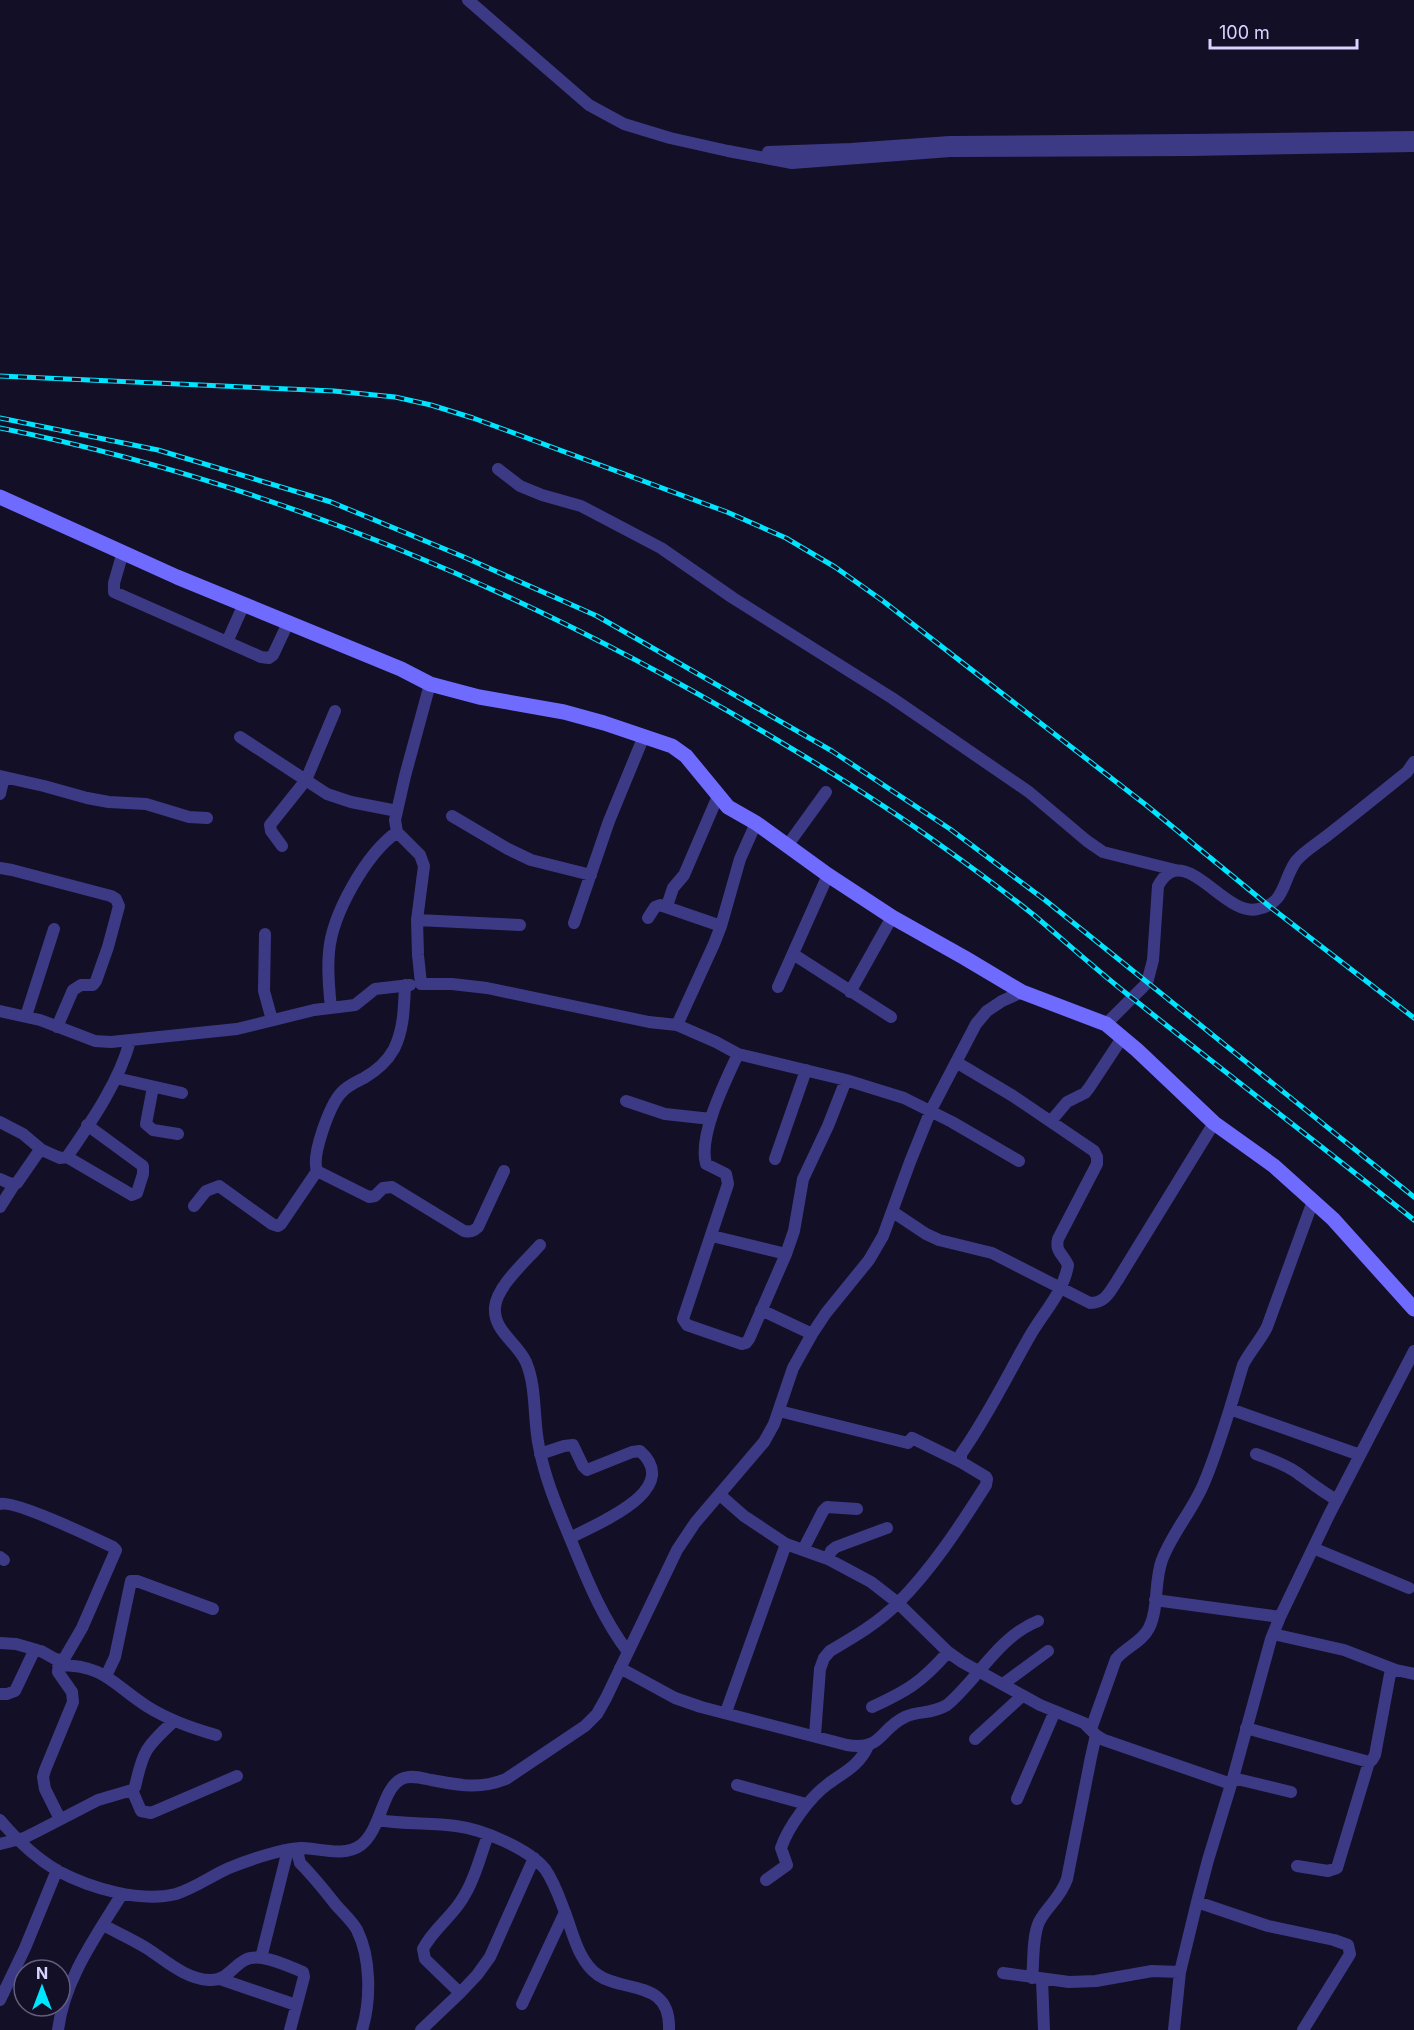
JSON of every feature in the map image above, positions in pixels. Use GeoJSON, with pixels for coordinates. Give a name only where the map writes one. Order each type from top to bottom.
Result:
{"type":"FeatureCollection","features":[{"type":"Feature","properties":{"kind":"main road"},"geometry":{"type":"LineString","coordinates":[[0,497],[177,577],[401,669],[430,684],[479,697],[564,712],[672,746],[686,756],[728,807],[756,823],[828,875],[892,917],[1022,992],[1106,1024],[1214,1123],[1274,1166],[1333,1219],[1414,1309]]}},
{"type":"Feature","properties":{"kind":"street"},"geometry":{"type":"LineString","coordinates":[[468,0],[589,105],[624,124],[670,138],[792,163],[950,151],[1414,146]]}},
{"type":"Feature","properties":{"kind":"street"},"geometry":{"type":"LineString","coordinates":[[728,151],[790,152],[950,142],[1414,136]]}},
{"type":"Feature","properties":{"kind":"street"},"geometry":{"type":"LineString","coordinates":[[498,469],[520,486],[580,506],[661,548],[733,598],[892,698],[1029,792],[1103,852],[1191,873],[1244,910],[1256,910],[1278,900],[1297,860],[1407,772],[1414,762]]}},
{"type":"Feature","properties":{"kind":"street"},"geometry":{"type":"LineString","coordinates":[[123,552],[114,583],[114,592],[261,657],[269,658],[273,655],[288,623]]}},
{"type":"Feature","properties":{"kind":"street"},"geometry":{"type":"LineString","coordinates":[[227,642],[244,604]]}},
{"type":"Feature","properties":{"kind":"street"},"geometry":{"type":"LineString","coordinates":[[421,984],[417,920],[424,866],[423,860],[397,832],[395,826],[405,776],[430,684]]}},
{"type":"Feature","properties":{"kind":"street"},"geometry":{"type":"LineString","coordinates":[[282,846],[271,831],[270,825],[306,780],[335,711]]}},
{"type":"Feature","properties":{"kind":"street"},"geometry":{"type":"LineString","coordinates":[[574,923],[609,821],[644,736]]}},
{"type":"Feature","properties":{"kind":"street"},"geometry":{"type":"LineString","coordinates":[[240,737],[327,794],[351,802],[397,811]]}},
{"type":"Feature","properties":{"kind":"street"},"geometry":{"type":"LineString","coordinates":[[0,794],[2,777],[87,798],[146,804],[189,817],[207,818]]}},
{"type":"Feature","properties":{"kind":"street"},"geometry":{"type":"LineString","coordinates":[[787,846],[826,792]]}},
{"type":"Feature","properties":{"kind":"street"},"geometry":{"type":"LineString","coordinates":[[667,906],[673,888],[684,875],[718,796]]}},
{"type":"Feature","properties":{"kind":"street"},"geometry":{"type":"LineString","coordinates":[[452,816],[531,860],[591,875]]}},
{"type":"Feature","properties":{"kind":"street"},"geometry":{"type":"LineString","coordinates":[[676,1025],[721,926],[740,859],[756,823]]}},
{"type":"Feature","properties":{"kind":"street"},"geometry":{"type":"LineString","coordinates":[[331,1008],[328,976],[329,950],[333,930],[369,861],[397,832]]}},
{"type":"Feature","properties":{"kind":"street"},"geometry":{"type":"LineString","coordinates":[[0,868],[111,896],[116,899],[119,906],[96,981],[93,985],[81,985],[73,990],[57,1027]]}},
{"type":"Feature","properties":{"kind":"street"},"geometry":{"type":"LineString","coordinates":[[1106,1024],[1147,983],[1153,960],[1158,886],[1164,875],[1175,870]]}},
{"type":"Feature","properties":{"kind":"street"},"geometry":{"type":"LineString","coordinates":[[778,987],[828,875]]}},
{"type":"Feature","properties":{"kind":"street"},"geometry":{"type":"LineString","coordinates":[[648,918],[655,907],[660,905],[721,926]]}},
{"type":"Feature","properties":{"kind":"street"},"geometry":{"type":"LineString","coordinates":[[850,992],[892,917]]}},
{"type":"Feature","properties":{"kind":"street"},"geometry":{"type":"LineString","coordinates":[[417,920],[520,925]]}},
{"type":"Feature","properties":{"kind":"street"},"geometry":{"type":"LineString","coordinates":[[26,1016],[54,929]]}},
{"type":"Feature","properties":{"kind":"street"},"geometry":{"type":"LineString","coordinates":[[265,934],[264,991],[272,1020]]}},
{"type":"Feature","properties":{"kind":"street"},"geometry":{"type":"LineString","coordinates":[[793,954],[891,1017]]}},
{"type":"Feature","properties":{"kind":"street"},"geometry":{"type":"LineString","coordinates":[[0,1011],[26,1016],[96,1041],[111,1042],[237,1029],[272,1020],[355,1005],[375,989],[421,984],[452,984],[488,988],[649,1022],[676,1025],[738,1054],[846,1080],[904,1098],[932,1110],[1019,1161]]}},
{"type":"Feature","properties":{"kind":"street"},"geometry":{"type":"LineString","coordinates":[[194,1206],[206,1191],[219,1186],[225,1188],[272,1224],[278,1226],[281,1224],[317,1171],[315,1159],[322,1136],[341,1093],[378,1068],[393,1051],[404,1014],[405,985]]}},
{"type":"Feature","properties":{"kind":"street"},"geometry":{"type":"LineString","coordinates":[[0,1820],[16,1839],[57,1870],[82,1882],[122,1894],[152,1897],[177,1893],[229,1868],[278,1851],[352,1850],[362,1845],[370,1835],[379,1820],[392,1787],[402,1779],[410,1777],[466,1786],[493,1784],[506,1779],[585,1726],[597,1714],[677,1550],[695,1523],[764,1442],[779,1411],[783,1392],[793,1368],[812,1334],[869,1260],[883,1236],[932,1110],[976,1024],[987,1011],[1022,992]]}},
{"type":"Feature","properties":{"kind":"street"},"geometry":{"type":"LineString","coordinates":[[1051,1121],[1067,1102],[1085,1093],[1122,1038]]}},
{"type":"Feature","properties":{"kind":"street"},"geometry":{"type":"LineString","coordinates":[[67,1157],[116,1078],[130,1041]]}},
{"type":"Feature","properties":{"kind":"street"},"geometry":{"type":"LineString","coordinates":[[738,1054],[711,1119],[705,1158],[706,1164],[726,1174],[728,1178],[712,1236],[684,1315],[684,1322],[742,1344],[749,1339],[786,1254],[794,1232],[803,1179],[828,1126],[846,1080]]}},
{"type":"Feature","properties":{"kind":"street"},"geometry":{"type":"LineString","coordinates":[[956,1062],[1051,1121],[1094,1151],[1097,1157],[1095,1171],[1056,1246],[1068,1265],[1060,1288],[1031,1334],[995,1401],[961,1454],[961,1462]]}},
{"type":"Feature","properties":{"kind":"street"},"geometry":{"type":"LineString","coordinates":[[775,1159],[806,1070]]}},
{"type":"Feature","properties":{"kind":"street"},"geometry":{"type":"LineString","coordinates":[[116,1078],[182,1094]]}},
{"type":"Feature","properties":{"kind":"street"},"geometry":{"type":"LineString","coordinates":[[153,1087],[146,1124],[153,1130],[178,1134]]}},
{"type":"Feature","properties":{"kind":"street"},"geometry":{"type":"LineString","coordinates":[[626,1101],[665,1114],[711,1119]]}},
{"type":"Feature","properties":{"kind":"street"},"geometry":{"type":"LineString","coordinates":[[0,1122],[23,1134],[42,1150],[60,1158],[67,1157],[132,1195],[137,1193],[143,1166],[87,1125]]}},
{"type":"Feature","properties":{"kind":"street"},"geometry":{"type":"LineString","coordinates":[[893,1212],[939,1240],[992,1254],[1090,1303],[1098,1303],[1105,1299],[1214,1123]]}},
{"type":"Feature","properties":{"kind":"street"},"geometry":{"type":"LineString","coordinates":[[0,1207],[42,1150]]}},
{"type":"Feature","properties":{"kind":"street"},"geometry":{"type":"LineString","coordinates":[[317,1171],[369,1197],[375,1196],[383,1188],[392,1186],[470,1232],[478,1227],[504,1171]]}},
{"type":"Feature","properties":{"kind":"street"},"geometry":{"type":"LineString","coordinates":[[0,1179],[14,1185]]}},
{"type":"Feature","properties":{"kind":"street"},"geometry":{"type":"LineString","coordinates":[[1044,2030],[1037,1979],[1039,1924],[1046,1911],[1062,1892],[1067,1879],[1094,1732],[1116,1659],[1122,1651],[1143,1636],[1150,1626],[1158,1573],[1163,1557],[1204,1484],[1243,1365],[1267,1327],[1313,1201]]}},
{"type":"Feature","properties":{"kind":"street"},"geometry":{"type":"LineString","coordinates":[[712,1236],[786,1254]]}},
{"type":"Feature","properties":{"kind":"street"},"geometry":{"type":"LineString","coordinates":[[540,1245],[504,1286],[495,1307],[496,1319],[525,1361],[532,1382],[540,1454],[558,1509],[604,1616],[628,1652]]}},
{"type":"Feature","properties":{"kind":"street"},"geometry":{"type":"LineString","coordinates":[[761,1310],[812,1334]]}},
{"type":"Feature","properties":{"kind":"street"},"geometry":{"type":"LineString","coordinates":[[1174,2030],[1180,1972],[1197,1902],[1273,1634],[1313,1548],[1414,1351]]}},
{"type":"Feature","properties":{"kind":"street"},"geometry":{"type":"LineString","coordinates":[[1230,1409],[1360,1455]]}},
{"type":"Feature","properties":{"kind":"street"},"geometry":{"type":"LineString","coordinates":[[779,1411],[908,1443],[912,1438],[961,1462],[987,1479],[986,1485],[957,1531],[898,1603],[877,1621],[830,1651],[824,1658],[820,1668],[815,1735]]}},
{"type":"Feature","properties":{"kind":"street"},"geometry":{"type":"LineString","coordinates":[[540,1454],[573,1445],[587,1470],[640,1451],[651,1468],[650,1484],[646,1491],[611,1517],[570,1538]]}},
{"type":"Feature","properties":{"kind":"street"},"geometry":{"type":"LineString","coordinates":[[1256,1454],[1288,1467],[1318,1490],[1337,1500]]}},
{"type":"Feature","properties":{"kind":"street"},"geometry":{"type":"LineString","coordinates":[[720,1495],[744,1516],[786,1544],[828,1559],[871,1582],[898,1603],[948,1652],[1022,1696],[1084,1723],[1116,1745],[1232,1781],[1291,1792]]}},
{"type":"Feature","properties":{"kind":"street"},"geometry":{"type":"LineString","coordinates":[[0,1504],[6,1503],[37,1514],[116,1550],[82,1628],[64,1659],[59,1663]]}},
{"type":"Feature","properties":{"kind":"street"},"geometry":{"type":"LineString","coordinates":[[803,1550],[827,1507],[857,1509]]}},
{"type":"Feature","properties":{"kind":"street"},"geometry":{"type":"LineString","coordinates":[[828,1559],[836,1546],[887,1528]]}},
{"type":"Feature","properties":{"kind":"street"},"geometry":{"type":"LineString","coordinates":[[726,1712],[786,1544]]}},
{"type":"Feature","properties":{"kind":"street"},"geometry":{"type":"LineString","coordinates":[[1313,1548],[1409,1588]]}},
{"type":"Feature","properties":{"kind":"street"},"geometry":{"type":"LineString","coordinates":[[106,1676],[115,1657],[131,1581],[137,1581],[213,1609]]}},
{"type":"Feature","properties":{"kind":"street"},"geometry":{"type":"LineString","coordinates":[[1155,1600],[1280,1617]]}},
{"type":"Feature","properties":{"kind":"street"},"geometry":{"type":"LineString","coordinates":[[620,1668],[675,1698],[701,1707],[847,1745],[868,1746],[876,1742],[904,1717],[936,1711],[946,1705],[1008,1640],[1025,1626],[1038,1621]]}},
{"type":"Feature","properties":{"kind":"street"},"geometry":{"type":"LineString","coordinates":[[1273,1634],[1344,1650],[1396,1670],[1414,1674]]}},
{"type":"Feature","properties":{"kind":"street"},"geometry":{"type":"LineString","coordinates":[[0,1643],[16,1644],[37,1650],[59,1663],[83,1666],[106,1676],[147,1706],[174,1721],[216,1735]]}},
{"type":"Feature","properties":{"kind":"street"},"geometry":{"type":"LineString","coordinates":[[0,1694],[11,1694],[15,1691],[32,1654],[37,1650]]}},
{"type":"Feature","properties":{"kind":"street"},"geometry":{"type":"LineString","coordinates":[[1003,1684],[1048,1651]]}},
{"type":"Feature","properties":{"kind":"street"},"geometry":{"type":"LineString","coordinates":[[872,1707],[916,1685],[948,1652]]}},
{"type":"Feature","properties":{"kind":"street"},"geometry":{"type":"LineString","coordinates":[[59,1663],[59,1675],[68,1684],[73,1702],[45,1770],[43,1782],[60,1820]]}},
{"type":"Feature","properties":{"kind":"street"},"geometry":{"type":"LineString","coordinates":[[1297,1866],[1328,1871],[1337,1868],[1369,1762],[1375,1755],[1390,1674],[1396,1670]]}},
{"type":"Feature","properties":{"kind":"street"},"geometry":{"type":"LineString","coordinates":[[975,1738],[1022,1696]]}},
{"type":"Feature","properties":{"kind":"street"},"geometry":{"type":"LineString","coordinates":[[1017,1799],[1055,1711]]}},
{"type":"Feature","properties":{"kind":"street"},"geometry":{"type":"LineString","coordinates":[[0,1844],[38,1832],[98,1800],[132,1790],[135,1787],[144,1753],[174,1721]]}},
{"type":"Feature","properties":{"kind":"street"},"geometry":{"type":"LineString","coordinates":[[1246,1728],[1369,1762]]}},
{"type":"Feature","properties":{"kind":"street"},"geometry":{"type":"LineString","coordinates":[[766,1881],[787,1864],[781,1852],[782,1844],[806,1804],[828,1784],[856,1765],[864,1756],[868,1746]]}},
{"type":"Feature","properties":{"kind":"street"},"geometry":{"type":"LineString","coordinates":[[132,1790],[141,1811],[151,1813],[237,1776]]}},
{"type":"Feature","properties":{"kind":"street"},"geometry":{"type":"LineString","coordinates":[[737,1785],[806,1804]]}},
{"type":"Feature","properties":{"kind":"street"},"geometry":{"type":"LineString","coordinates":[[379,1820],[458,1826],[507,1842],[534,1858],[545,1869],[553,1884],[579,1950],[588,1965],[598,1975],[640,1987],[656,1996],[666,2008],[669,2030]]}},
{"type":"Feature","properties":{"kind":"street"},"geometry":{"type":"LineString","coordinates":[[460,1994],[425,1959],[423,1949],[463,1898],[475,1873],[488,1835]]}},
{"type":"Feature","properties":{"kind":"street"},"geometry":{"type":"LineString","coordinates":[[261,1958],[294,1849]]}},
{"type":"Feature","properties":{"kind":"street"},"geometry":{"type":"LineString","coordinates":[[294,1849],[300,1863],[356,1928],[362,1942],[368,1993],[366,2017],[362,2030]]}},
{"type":"Feature","properties":{"kind":"street"},"geometry":{"type":"LineString","coordinates":[[421,2030],[460,1994],[490,1957],[534,1858]]}},
{"type":"Feature","properties":{"kind":"street"},"geometry":{"type":"LineString","coordinates":[[0,2000],[25,1948],[57,1870]]}},
{"type":"Feature","properties":{"kind":"street"},"geometry":{"type":"LineString","coordinates":[[58,2030],[62,2003],[69,1985],[122,1894]]}},
{"type":"Feature","properties":{"kind":"street"},"geometry":{"type":"LineString","coordinates":[[1197,1902],[1268,1926],[1335,1940],[1348,1946],[1350,1954],[1303,2030]]}},
{"type":"Feature","properties":{"kind":"street"},"geometry":{"type":"LineString","coordinates":[[522,2004],[564,1912]]}},
{"type":"Feature","properties":{"kind":"street"},"geometry":{"type":"LineString","coordinates":[[103,1925],[183,1972],[198,1978],[220,1979],[296,2005]]}},
{"type":"Feature","properties":{"kind":"street"},"geometry":{"type":"LineString","coordinates":[[220,1979],[246,1960],[261,1958],[304,1973],[290,2030]]}},
{"type":"Feature","properties":{"kind":"street"},"geometry":{"type":"LineString","coordinates":[[1003,1973],[1069,1982],[1096,1981],[1152,1971],[1180,1972]]}},
{"type":"Feature","properties":{"kind":"railway"},"geometry":{"type":"LineString","coordinates":[[0,376],[334,391],[395,397],[473,418],[727,512],[786,538],[835,567],[883,601],[1146,805],[1269,906],[1414,1018]]}},
{"type":"Feature","properties":{"kind":"railway"},"geometry":{"type":"LineString","coordinates":[[0,418],[158,450],[331,502],[464,557],[597,616],[832,751],[950,829],[1045,900],[1414,1197]]}},
{"type":"Feature","properties":{"kind":"railway"},"geometry":{"type":"LineString","coordinates":[[0,428],[100,451],[200,478],[394,547],[582,632],[673,680],[831,772],[899,816],[1001,889],[1123,991],[1414,1220]]}}]}
